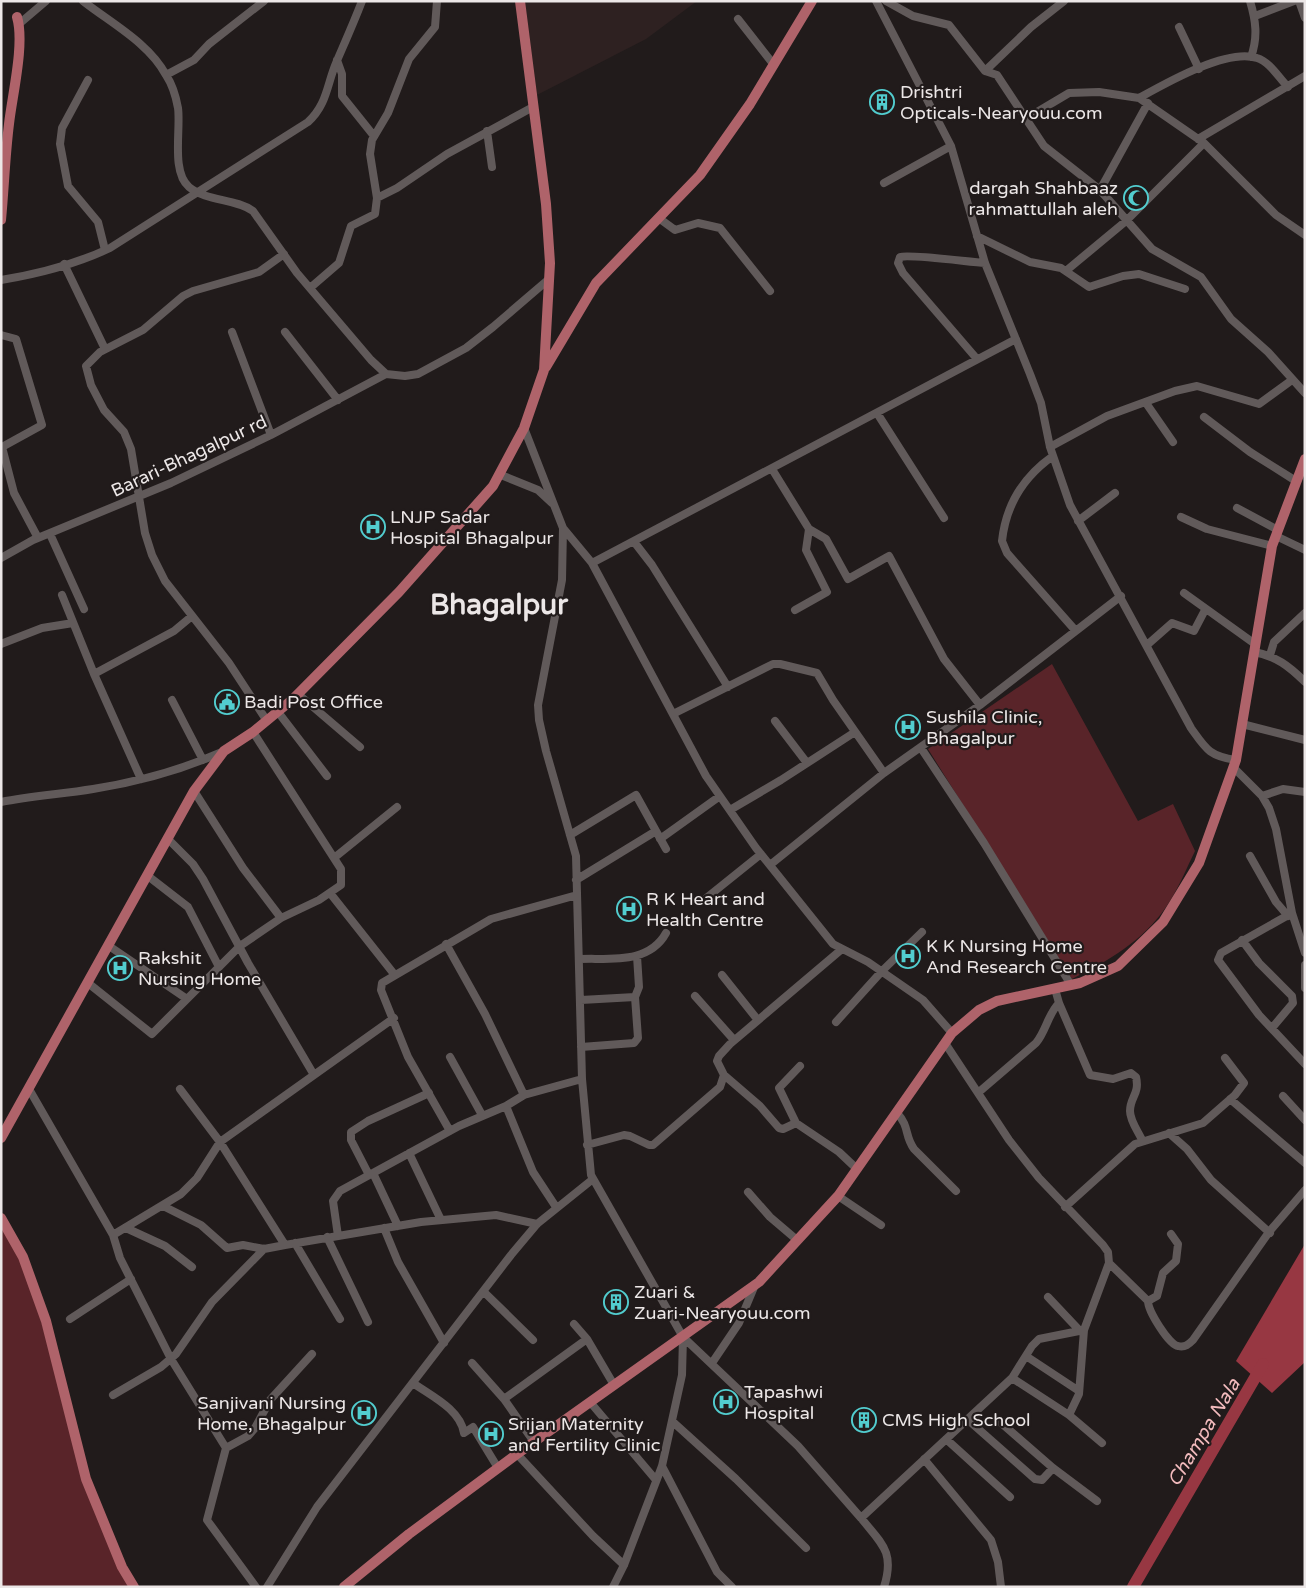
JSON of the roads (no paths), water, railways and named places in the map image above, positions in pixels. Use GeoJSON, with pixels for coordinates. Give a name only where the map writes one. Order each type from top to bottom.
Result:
{"type":"FeatureCollection","features":[{"type":"Feature","properties":{"kind":"main road"},"geometry":{"type":"LineString","coordinates":[[520,1],[550,243],[549,308],[544,370]]}},
{"type":"Feature","properties":{"kind":"main road"},"geometry":{"type":"LineString","coordinates":[[1,1138],[194,791],[224,751],[253,732],[298,694],[399,592],[501,474],[524,428],[544,370],[596,283],[660,219],[700,175],[750,104],[812,1]]}},
{"type":"Feature","properties":{"kind":"main road"},"geometry":{"type":"LineString","coordinates":[[1,220],[4,151],[17,64],[18,21]]}},
{"type":"Feature","properties":{"kind":"main road"},"geometry":{"type":"LineString","coordinates":[[344,1587],[409,1534],[517,1454],[755,1285],[838,1196],[952,1033],[979,1010],[997,1000],[1071,985],[1118,966],[1163,922],[1199,863],[1235,763],[1272,546],[1305,458]]}},
{"type":"Feature","properties":{"kind":"main road"},"geometry":{"type":"LineString","coordinates":[[1,1218],[23,1257],[46,1321],[86,1479],[122,1567],[134,1587]]}},
{"type":"Feature","properties":{"kind":"street"},"geometry":{"type":"LineString","coordinates":[[18,21],[46,1]]}},
{"type":"Feature","properties":{"kind":"street"},"geometry":{"type":"LineString","coordinates":[[83,1],[160,63],[178,109],[179,170],[184,181],[196,192],[246,206],[259,218],[310,288],[370,360],[386,374],[405,376],[418,374],[466,348],[549,279]]}},
{"type":"Feature","properties":{"kind":"street"},"geometry":{"type":"LineString","coordinates":[[166,75],[194,60],[208,44],[264,1]]}},
{"type":"Feature","properties":{"kind":"street"},"geometry":{"type":"LineString","coordinates":[[1,280],[32,275],[106,250],[196,192],[212,185],[314,116],[325,100],[337,60],[362,1]]}},
{"type":"Feature","properties":{"kind":"street"},"geometry":{"type":"LineString","coordinates":[[310,288],[339,263],[344,254],[349,229],[354,224],[375,214],[377,198],[370,154],[374,136],[388,113],[409,59],[436,27],[438,1]]}},
{"type":"Feature","properties":{"kind":"street"},"geometry":{"type":"LineString","coordinates":[[876,1],[951,146],[985,263],[1040,404],[1050,447],[1063,488],[1078,521],[1121,596],[1191,728],[1210,754],[1235,763],[1262,796],[1276,829],[1290,914],[1305,953]]}},
{"type":"Feature","properties":{"kind":"street"},"geometry":{"type":"LineString","coordinates":[[886,1],[913,16],[949,25],[985,71],[997,75],[1044,146],[1100,190],[1152,249],[1201,278],[1231,319],[1268,352],[1305,393]]}},
{"type":"Feature","properties":{"kind":"street"},"geometry":{"type":"LineString","coordinates":[[1250,1],[1254,16],[1256,43],[1251,57]]}},
{"type":"Feature","properties":{"kind":"street"},"geometry":{"type":"LineString","coordinates":[[1254,16],[1294,1]]}},
{"type":"Feature","properties":{"kind":"street"},"geometry":{"type":"LineString","coordinates":[[1299,1],[1305,18]]}},
{"type":"Feature","properties":{"kind":"street"},"geometry":{"type":"LineString","coordinates":[[985,71],[1032,27],[1063,2]]}},
{"type":"Feature","properties":{"kind":"street"},"geometry":{"type":"LineString","coordinates":[[738,19],[774,64]]}},
{"type":"Feature","properties":{"kind":"street"},"geometry":{"type":"LineString","coordinates":[[1179,27],[1199,69]]}},
{"type":"Feature","properties":{"kind":"street"},"geometry":{"type":"LineString","coordinates":[[1139,98],[1199,69],[1230,58],[1259,58],[1288,87]]}},
{"type":"Feature","properties":{"kind":"street"},"geometry":{"type":"LineString","coordinates":[[337,60],[342,74],[342,96],[374,136]]}},
{"type":"Feature","properties":{"kind":"street"},"geometry":{"type":"LineString","coordinates":[[1066,270],[1126,221],[1201,141],[1305,76]]}},
{"type":"Feature","properties":{"kind":"street"},"geometry":{"type":"LineString","coordinates":[[88,80],[62,128],[60,144],[68,186],[98,222],[106,250]]}},
{"type":"Feature","properties":{"kind":"street"},"geometry":{"type":"LineString","coordinates":[[1027,118],[1069,93],[1099,92],[1139,98],[1201,141],[1276,215],[1305,235]]}},
{"type":"Feature","properties":{"kind":"street"},"geometry":{"type":"LineString","coordinates":[[1100,190],[1148,103]]}},
{"type":"Feature","properties":{"kind":"street"},"geometry":{"type":"LineString","coordinates":[[377,198],[392,192],[447,154],[533,106]]}},
{"type":"Feature","properties":{"kind":"street"},"geometry":{"type":"LineString","coordinates":[[487,131],[492,167]]}},
{"type":"Feature","properties":{"kind":"street"},"geometry":{"type":"LineString","coordinates":[[884,183],[951,146]]}},
{"type":"Feature","properties":{"kind":"street"},"geometry":{"type":"LineString","coordinates":[[660,219],[675,230],[698,222],[720,228],[770,291]]}},
{"type":"Feature","properties":{"kind":"street"},"geometry":{"type":"LineString","coordinates":[[977,236],[1030,262],[1066,270],[1089,287],[1123,276],[1139,274],[1185,289]]}},
{"type":"Feature","properties":{"kind":"street"},"geometry":{"type":"LineString","coordinates":[[267,721],[229,663],[165,581],[152,555],[145,533],[133,456],[126,436],[104,410],[86,366],[90,360],[105,349],[143,330],[183,296],[259,272],[284,254]]}},
{"type":"Feature","properties":{"kind":"street"},"geometry":{"type":"LineString","coordinates":[[978,359],[903,272],[898,263],[900,257],[907,255],[985,263]]}},
{"type":"Feature","properties":{"kind":"street"},"geometry":{"type":"LineString","coordinates":[[64,264],[105,349]]}},
{"type":"Feature","properties":{"kind":"street"},"geometry":{"type":"LineString","coordinates":[[232,332],[271,435]]}},
{"type":"Feature","properties":{"kind":"street"},"geometry":{"type":"LineString","coordinates":[[285,332],[338,400]]}},
{"type":"Feature","properties":{"kind":"street"},"geometry":{"type":"LineString","coordinates":[[1,335],[16,339],[42,425],[2,447],[14,493],[38,538]]}},
{"type":"Feature","properties":{"kind":"street"},"geometry":{"type":"LineString","coordinates":[[592,563],[635,543],[1016,339]]}},
{"type":"Feature","properties":{"kind":"street","name":"Barari-Bhagalpur rd"},"geometry":{"type":"LineString","coordinates":[[1,558],[38,538],[140,496],[271,435],[386,374]]}},
{"type":"Feature","properties":{"kind":"street"},"geometry":{"type":"LineString","coordinates":[[1050,447],[1106,416],[1175,391],[1197,386],[1258,404],[1292,380]]}},
{"type":"Feature","properties":{"kind":"street"},"geometry":{"type":"LineString","coordinates":[[1146,403],[1173,442]]}},
{"type":"Feature","properties":{"kind":"street"},"geometry":{"type":"LineString","coordinates":[[877,413],[944,518]]}},
{"type":"Feature","properties":{"kind":"street"},"geometry":{"type":"LineString","coordinates":[[1204,417],[1250,452],[1296,481]]}},
{"type":"Feature","properties":{"kind":"street"},"geometry":{"type":"LineString","coordinates":[[524,428],[557,508],[563,528],[562,580],[538,705],[546,751],[576,856],[582,1079],[589,1171],[683,1337],[798,1446],[884,1547],[889,1571],[884,1587]]}},
{"type":"Feature","properties":{"kind":"street"},"geometry":{"type":"LineString","coordinates":[[1053,456],[1026,477],[1019,489],[1002,541],[1007,552],[1075,630]]}},
{"type":"Feature","properties":{"kind":"street"},"geometry":{"type":"LineString","coordinates":[[772,469],[809,529],[826,539],[848,579],[889,556],[944,659],[980,705]]}},
{"type":"Feature","properties":{"kind":"street"},"geometry":{"type":"LineString","coordinates":[[501,474],[538,490],[557,508]]}},
{"type":"Feature","properties":{"kind":"street"},"geometry":{"type":"LineString","coordinates":[[1078,521],[1115,493]]}},
{"type":"Feature","properties":{"kind":"street"},"geometry":{"type":"LineString","coordinates":[[1237,508],[1305,550]]}},
{"type":"Feature","properties":{"kind":"street"},"geometry":{"type":"LineString","coordinates":[[1181,517],[1207,529],[1272,546]]}},
{"type":"Feature","properties":{"kind":"street"},"geometry":{"type":"LineString","coordinates":[[563,528],[592,563],[706,776],[770,865],[833,944],[882,971],[932,1008],[952,1033]]}},
{"type":"Feature","properties":{"kind":"street"},"geometry":{"type":"LineString","coordinates":[[795,610],[827,592],[806,550],[809,529]]}},
{"type":"Feature","properties":{"kind":"street"},"geometry":{"type":"LineString","coordinates":[[50,534],[84,610]]}},
{"type":"Feature","properties":{"kind":"street"},"geometry":{"type":"LineString","coordinates":[[635,543],[652,565],[728,687]]}},
{"type":"Feature","properties":{"kind":"street"},"geometry":{"type":"LineString","coordinates":[[1184,593],[1255,648],[1287,665],[1305,682]]}},
{"type":"Feature","properties":{"kind":"street"},"geometry":{"type":"LineString","coordinates":[[62,595],[72,623],[141,779]]}},
{"type":"Feature","properties":{"kind":"street"},"geometry":{"type":"LineString","coordinates":[[770,865],[884,773],[980,705],[1121,596]]}},
{"type":"Feature","properties":{"kind":"street"},"geometry":{"type":"LineString","coordinates":[[1147,645],[1172,623],[1194,631],[1206,610]]}},
{"type":"Feature","properties":{"kind":"street"},"geometry":{"type":"LineString","coordinates":[[1270,655],[1274,642],[1305,613]]}},
{"type":"Feature","properties":{"kind":"street"},"geometry":{"type":"LineString","coordinates":[[94,674],[174,631],[192,616]]}},
{"type":"Feature","properties":{"kind":"street"},"geometry":{"type":"LineString","coordinates":[[1,644],[42,628],[72,623]]}},
{"type":"Feature","properties":{"kind":"street"},"geometry":{"type":"LineString","coordinates":[[673,714],[773,664],[813,671],[821,676],[833,700],[884,773]]}},
{"type":"Feature","properties":{"kind":"street"},"geometry":{"type":"LineString","coordinates":[[298,694],[360,747]]}},
{"type":"Feature","properties":{"kind":"street"},"geometry":{"type":"LineString","coordinates":[[172,700],[203,760]]}},
{"type":"Feature","properties":{"kind":"street"},"geometry":{"type":"LineString","coordinates":[[278,712],[327,776]]}},
{"type":"Feature","properties":{"kind":"street"},"geometry":{"type":"LineString","coordinates":[[775,721],[807,763]]}},
{"type":"Feature","properties":{"kind":"street"},"geometry":{"type":"LineString","coordinates":[[1242,724],[1305,740]]}},
{"type":"Feature","properties":{"kind":"street"},"geometry":{"type":"LineString","coordinates":[[88,983],[149,1033],[156,1032],[240,946],[281,918],[330,893],[341,885],[343,880],[341,869],[253,732]]}},
{"type":"Feature","properties":{"kind":"street"},"geometry":{"type":"LineString","coordinates":[[730,810],[856,732]]}},
{"type":"Feature","properties":{"kind":"street"},"geometry":{"type":"LineString","coordinates":[[921,748],[984,843],[1071,985]]}},
{"type":"Feature","properties":{"kind":"street"},"geometry":{"type":"LineString","coordinates":[[1,802],[95,789],[141,779],[174,771],[224,751]]}},
{"type":"Feature","properties":{"kind":"street"},"geometry":{"type":"LineString","coordinates":[[1262,796],[1284,789],[1305,792]]}},
{"type":"Feature","properties":{"kind":"street"},"geometry":{"type":"LineString","coordinates":[[194,791],[243,868],[281,918]]}},
{"type":"Feature","properties":{"kind":"street"},"geometry":{"type":"LineString","coordinates":[[570,835],[636,795],[666,849]]}},
{"type":"Feature","properties":{"kind":"street"},"geometry":{"type":"LineString","coordinates":[[660,839],[720,796]]}},
{"type":"Feature","properties":{"kind":"street"},"geometry":{"type":"LineString","coordinates":[[334,858],[397,807]]}},
{"type":"Feature","properties":{"kind":"street"},"geometry":{"type":"LineString","coordinates":[[576,880],[656,831]]}},
{"type":"Feature","properties":{"kind":"street"},"geometry":{"type":"LineString","coordinates":[[167,838],[199,871],[314,1075]]}},
{"type":"Feature","properties":{"kind":"street"},"geometry":{"type":"LineString","coordinates":[[705,899],[762,854]]}},
{"type":"Feature","properties":{"kind":"street"},"geometry":{"type":"LineString","coordinates":[[1250,856],[1276,902],[1290,914]]}},
{"type":"Feature","properties":{"kind":"street"},"geometry":{"type":"LineString","coordinates":[[148,876],[188,907],[219,967]]}},
{"type":"Feature","properties":{"kind":"street"},"geometry":{"type":"LineString","coordinates":[[330,893],[394,974]]}},
{"type":"Feature","properties":{"kind":"street"},"geometry":{"type":"LineString","coordinates":[[450,1130],[408,1056],[381,986],[385,979],[491,919],[577,895]]}},
{"type":"Feature","properties":{"kind":"street"},"geometry":{"type":"LineString","coordinates":[[1290,914],[1221,953],[1218,960],[1259,1015],[1305,1064]]}},
{"type":"Feature","properties":{"kind":"street"},"geometry":{"type":"LineString","coordinates":[[836,1022],[882,971],[922,932]]}},
{"type":"Feature","properties":{"kind":"street"},"geometry":{"type":"LineString","coordinates":[[580,959],[637,956],[649,952],[662,941],[666,933]]}},
{"type":"Feature","properties":{"kind":"street"},"geometry":{"type":"LineString","coordinates":[[1242,940],[1259,963],[1292,996],[1293,1003],[1272,1028]]}},
{"type":"Feature","properties":{"kind":"street"},"geometry":{"type":"LineString","coordinates":[[446,944],[485,1014],[524,1095]]}},
{"type":"Feature","properties":{"kind":"street"},"geometry":{"type":"LineString","coordinates":[[109,946],[187,999]]}},
{"type":"Feature","properties":{"kind":"street"},"geometry":{"type":"LineString","coordinates":[[796,1122],[783,1129],[779,1128],[760,1106],[724,1075],[718,1061],[719,1056],[757,1019],[842,949]]}},
{"type":"Feature","properties":{"kind":"street"},"geometry":{"type":"LineString","coordinates":[[582,1047],[634,1043],[638,1038],[635,997],[639,987],[637,956]]}},
{"type":"Feature","properties":{"kind":"street"},"geometry":{"type":"LineString","coordinates":[[1305,964],[1305,988]]}},
{"type":"Feature","properties":{"kind":"street"},"geometry":{"type":"LineString","coordinates":[[722,974],[757,1019]]}},
{"type":"Feature","properties":{"kind":"street"},"geometry":{"type":"LineString","coordinates":[[1055,989],[1059,1003],[1090,1074],[1113,1079],[1134,1074],[1138,1086],[1132,1100],[1130,1116],[1142,1140]]}},
{"type":"Feature","properties":{"kind":"street"},"geometry":{"type":"LineString","coordinates":[[694,996],[734,1040]]}},
{"type":"Feature","properties":{"kind":"street"},"geometry":{"type":"LineString","coordinates":[[580,1000],[635,997]]}},
{"type":"Feature","properties":{"kind":"street"},"geometry":{"type":"LineString","coordinates":[[979,1092],[1036,1043],[1043,1035],[1052,1010],[1059,1003]]}},
{"type":"Feature","properties":{"kind":"street"},"geometry":{"type":"LineString","coordinates":[[113,1235],[181,1194],[198,1178],[220,1142],[394,1018]]}},
{"type":"Feature","properties":{"kind":"street"},"geometry":{"type":"LineString","coordinates":[[945,1043],[1009,1140],[1065,1207],[1108,1252],[1109,1263],[1082,1330],[1079,1391],[1069,1415]]}},
{"type":"Feature","properties":{"kind":"street"},"geometry":{"type":"LineString","coordinates":[[450,1056],[482,1115]]}},
{"type":"Feature","properties":{"kind":"street"},"geometry":{"type":"LineString","coordinates":[[1065,1207],[1128,1150],[1142,1140],[1203,1123],[1230,1099],[1244,1083],[1225,1058]]}},
{"type":"Feature","properties":{"kind":"street"},"geometry":{"type":"LineString","coordinates":[[800,1066],[780,1088],[796,1122],[839,1152],[857,1169]]}},
{"type":"Feature","properties":{"kind":"street"},"geometry":{"type":"LineString","coordinates":[[587,1146],[624,1136],[630,1136],[649,1145],[653,1144],[720,1086],[724,1075]]}},
{"type":"Feature","properties":{"kind":"street"},"geometry":{"type":"LineString","coordinates":[[338,1236],[335,1197],[340,1192],[450,1130],[506,1106],[524,1095],[582,1079]]}},
{"type":"Feature","properties":{"kind":"street"},"geometry":{"type":"LineString","coordinates":[[29,1089],[113,1235],[120,1258],[171,1359],[226,1448],[207,1520],[256,1587]]}},
{"type":"Feature","properties":{"kind":"street"},"geometry":{"type":"LineString","coordinates":[[180,1089],[220,1142],[286,1244]]}},
{"type":"Feature","properties":{"kind":"street"},"geometry":{"type":"LineString","coordinates":[[398,1226],[351,1140],[350,1132],[368,1121],[429,1093]]}},
{"type":"Feature","properties":{"kind":"street"},"geometry":{"type":"LineString","coordinates":[[1283,1096],[1305,1120]]}},
{"type":"Feature","properties":{"kind":"street"},"geometry":{"type":"LineString","coordinates":[[1230,1099],[1305,1163]]}},
{"type":"Feature","properties":{"kind":"street"},"geometry":{"type":"LineString","coordinates":[[506,1106],[533,1172],[556,1207]]}},
{"type":"Feature","properties":{"kind":"street"},"geometry":{"type":"LineString","coordinates":[[897,1113],[905,1122],[910,1142],[914,1148],[956,1191]]}},
{"type":"Feature","properties":{"kind":"street"},"geometry":{"type":"LineString","coordinates":[[1170,1133],[1187,1149],[1211,1180],[1270,1233]]}},
{"type":"Feature","properties":{"kind":"street"},"geometry":{"type":"LineString","coordinates":[[409,1153],[441,1220]]}},
{"type":"Feature","properties":{"kind":"street"},"geometry":{"type":"LineString","coordinates":[[267,1587],[317,1507],[537,1224],[556,1207],[593,1180]]}},
{"type":"Feature","properties":{"kind":"street"},"geometry":{"type":"LineString","coordinates":[[1109,1263],[1148,1301],[1150,1313],[1172,1343],[1178,1346],[1187,1345],[1270,1233],[1305,1190]]}},
{"type":"Feature","properties":{"kind":"street"},"geometry":{"type":"LineString","coordinates":[[748,1192],[770,1217],[797,1240]]}},
{"type":"Feature","properties":{"kind":"street"},"geometry":{"type":"LineString","coordinates":[[838,1196],[881,1225]]}},
{"type":"Feature","properties":{"kind":"street"},"geometry":{"type":"LineString","coordinates":[[163,1206],[202,1225],[227,1248],[243,1245],[264,1249],[384,1228],[496,1215],[537,1224]]}},
{"type":"Feature","properties":{"kind":"street"},"geometry":{"type":"LineString","coordinates":[[126,1228],[165,1246],[192,1267]]}},
{"type":"Feature","properties":{"kind":"street"},"geometry":{"type":"LineString","coordinates":[[384,1228],[398,1262],[444,1342]]}},
{"type":"Feature","properties":{"kind":"street"},"geometry":{"type":"LineString","coordinates":[[1148,1301],[1157,1296],[1163,1273],[1176,1261],[1178,1244],[1171,1234]]}},
{"type":"Feature","properties":{"kind":"street"},"geometry":{"type":"LineString","coordinates":[[327,1237],[368,1322]]}},
{"type":"Feature","properties":{"kind":"street"},"geometry":{"type":"LineString","coordinates":[[295,1243],[340,1319]]}},
{"type":"Feature","properties":{"kind":"street"},"geometry":{"type":"LineString","coordinates":[[112,1395],[171,1359],[184,1346],[212,1302],[264,1249]]}},
{"type":"Feature","properties":{"kind":"street"},"geometry":{"type":"LineString","coordinates":[[70,1320],[131,1279]]}},
{"type":"Feature","properties":{"kind":"street"},"geometry":{"type":"LineString","coordinates":[[712,1363],[739,1323],[755,1285]]}},
{"type":"Feature","properties":{"kind":"street"},"geometry":{"type":"LineString","coordinates":[[484,1292],[533,1340]]}},
{"type":"Feature","properties":{"kind":"street"},"geometry":{"type":"LineString","coordinates":[[1048,1297],[1082,1330]]}},
{"type":"Feature","properties":{"kind":"street"},"geometry":{"type":"LineString","coordinates":[[574,1324],[587,1339],[614,1385]]}},
{"type":"Feature","properties":{"kind":"street"},"geometry":{"type":"LineString","coordinates":[[861,1518],[1012,1378],[1039,1339],[1082,1330]]}},
{"type":"Feature","properties":{"kind":"street"},"geometry":{"type":"LineString","coordinates":[[613,1587],[624,1565],[662,1466],[682,1375],[683,1337]]}},
{"type":"Feature","properties":{"kind":"street"},"geometry":{"type":"LineString","coordinates":[[504,1399],[587,1339]]}},
{"type":"Feature","properties":{"kind":"street"},"geometry":{"type":"LineString","coordinates":[[226,1448],[248,1436],[255,1428],[270,1400],[312,1354]]}},
{"type":"Feature","properties":{"kind":"street"},"geometry":{"type":"LineString","coordinates":[[1026,1356],[1079,1391]]}},
{"type":"Feature","properties":{"kind":"street"},"geometry":{"type":"LineString","coordinates":[[472,1363],[504,1399],[534,1442]]}},
{"type":"Feature","properties":{"kind":"street"},"geometry":{"type":"LineString","coordinates":[[1012,1378],[1069,1415],[1102,1443]]}},
{"type":"Feature","properties":{"kind":"street"},"geometry":{"type":"LineString","coordinates":[[413,1383],[451,1410],[462,1425],[464,1433],[473,1427],[498,1468]]}},
{"type":"Feature","properties":{"kind":"street"},"geometry":{"type":"LineString","coordinates":[[590,1402],[656,1480]]}},
{"type":"Feature","properties":{"kind":"street"},"geometry":{"type":"LineString","coordinates":[[967,1419],[1036,1479],[1042,1480],[1053,1468]]}},
{"type":"Feature","properties":{"kind":"street"},"geometry":{"type":"LineString","coordinates":[[673,1422],[736,1479],[806,1548]]}},
{"type":"Feature","properties":{"kind":"street"},"geometry":{"type":"LineString","coordinates":[[1000,1422],[1053,1468],[1096,1500]]}},
{"type":"Feature","properties":{"kind":"street"},"geometry":{"type":"LineString","coordinates":[[946,1439],[1010,1497]]}},
{"type":"Feature","properties":{"kind":"street"},"geometry":{"type":"LineString","coordinates":[[517,1454],[592,1536],[624,1565]]}},
{"type":"Feature","properties":{"kind":"street"},"geometry":{"type":"LineString","coordinates":[[924,1459],[991,1540],[998,1562],[1001,1587]]}},
{"type":"Feature","properties":{"kind":"street"},"geometry":{"type":"LineString","coordinates":[[662,1466],[717,1572],[732,1587]]}},
{"type":"Feature","properties":{"kind":"waterway","name":"Champa Nala"},"geometry":{"type":"LineString","coordinates":[[1133,1587],[1263,1364]]}},
{"type":"Feature","properties":{"kind":"place","name":"Drishtri Opticals-Nearyouu.com"},"geometry":{"type":"Point","coordinates":[882,102]}},
{"type":"Feature","properties":{"kind":"place","name":"dargah Shahbaaz rahmattullah aleh"},"geometry":{"type":"Point","coordinates":[1136,198]}},
{"type":"Feature","properties":{"kind":"place","name":"LNJP Sadar Hospital Bhagalpur"},"geometry":{"type":"Point","coordinates":[373,527]}},
{"type":"Feature","properties":{"kind":"place","name":"Badi Post Office"},"geometry":{"type":"Point","coordinates":[227,702]}},
{"type":"Feature","properties":{"kind":"place","name":"Sushila Clinic, Bhagalpur"},"geometry":{"type":"Point","coordinates":[908,727]}},
{"type":"Feature","properties":{"kind":"place","name":"R K Heart and Health Centre"},"geometry":{"type":"Point","coordinates":[629,909]}},
{"type":"Feature","properties":{"kind":"place","name":"K K Nursing Home And Research Centre"},"geometry":{"type":"Point","coordinates":[908,956]}},
{"type":"Feature","properties":{"kind":"place","name":"Rakshit Nursing Home"},"geometry":{"type":"Point","coordinates":[120,968]}},
{"type":"Feature","properties":{"kind":"place","name":"Zuari & Zuari-Nearyouu.com"},"geometry":{"type":"Point","coordinates":[616,1302]}},
{"type":"Feature","properties":{"kind":"place","name":"Tapashwi Hospital"},"geometry":{"type":"Point","coordinates":[726,1402]}},
{"type":"Feature","properties":{"kind":"place","name":"Sanjivani Nursing Home, Bhagalpur"},"geometry":{"type":"Point","coordinates":[364,1413]}},
{"type":"Feature","properties":{"kind":"place","name":"CMS High School"},"geometry":{"type":"Point","coordinates":[864,1420]}},
{"type":"Feature","properties":{"kind":"place","name":"Srijan Maternity and Fertility Clinic"},"geometry":{"type":"Point","coordinates":[491,1434]}},
{"type":"Feature","properties":{"kind":"district","name":"Bhagalpur"},"geometry":{"type":"Point","coordinates":[499,604]}}]}
